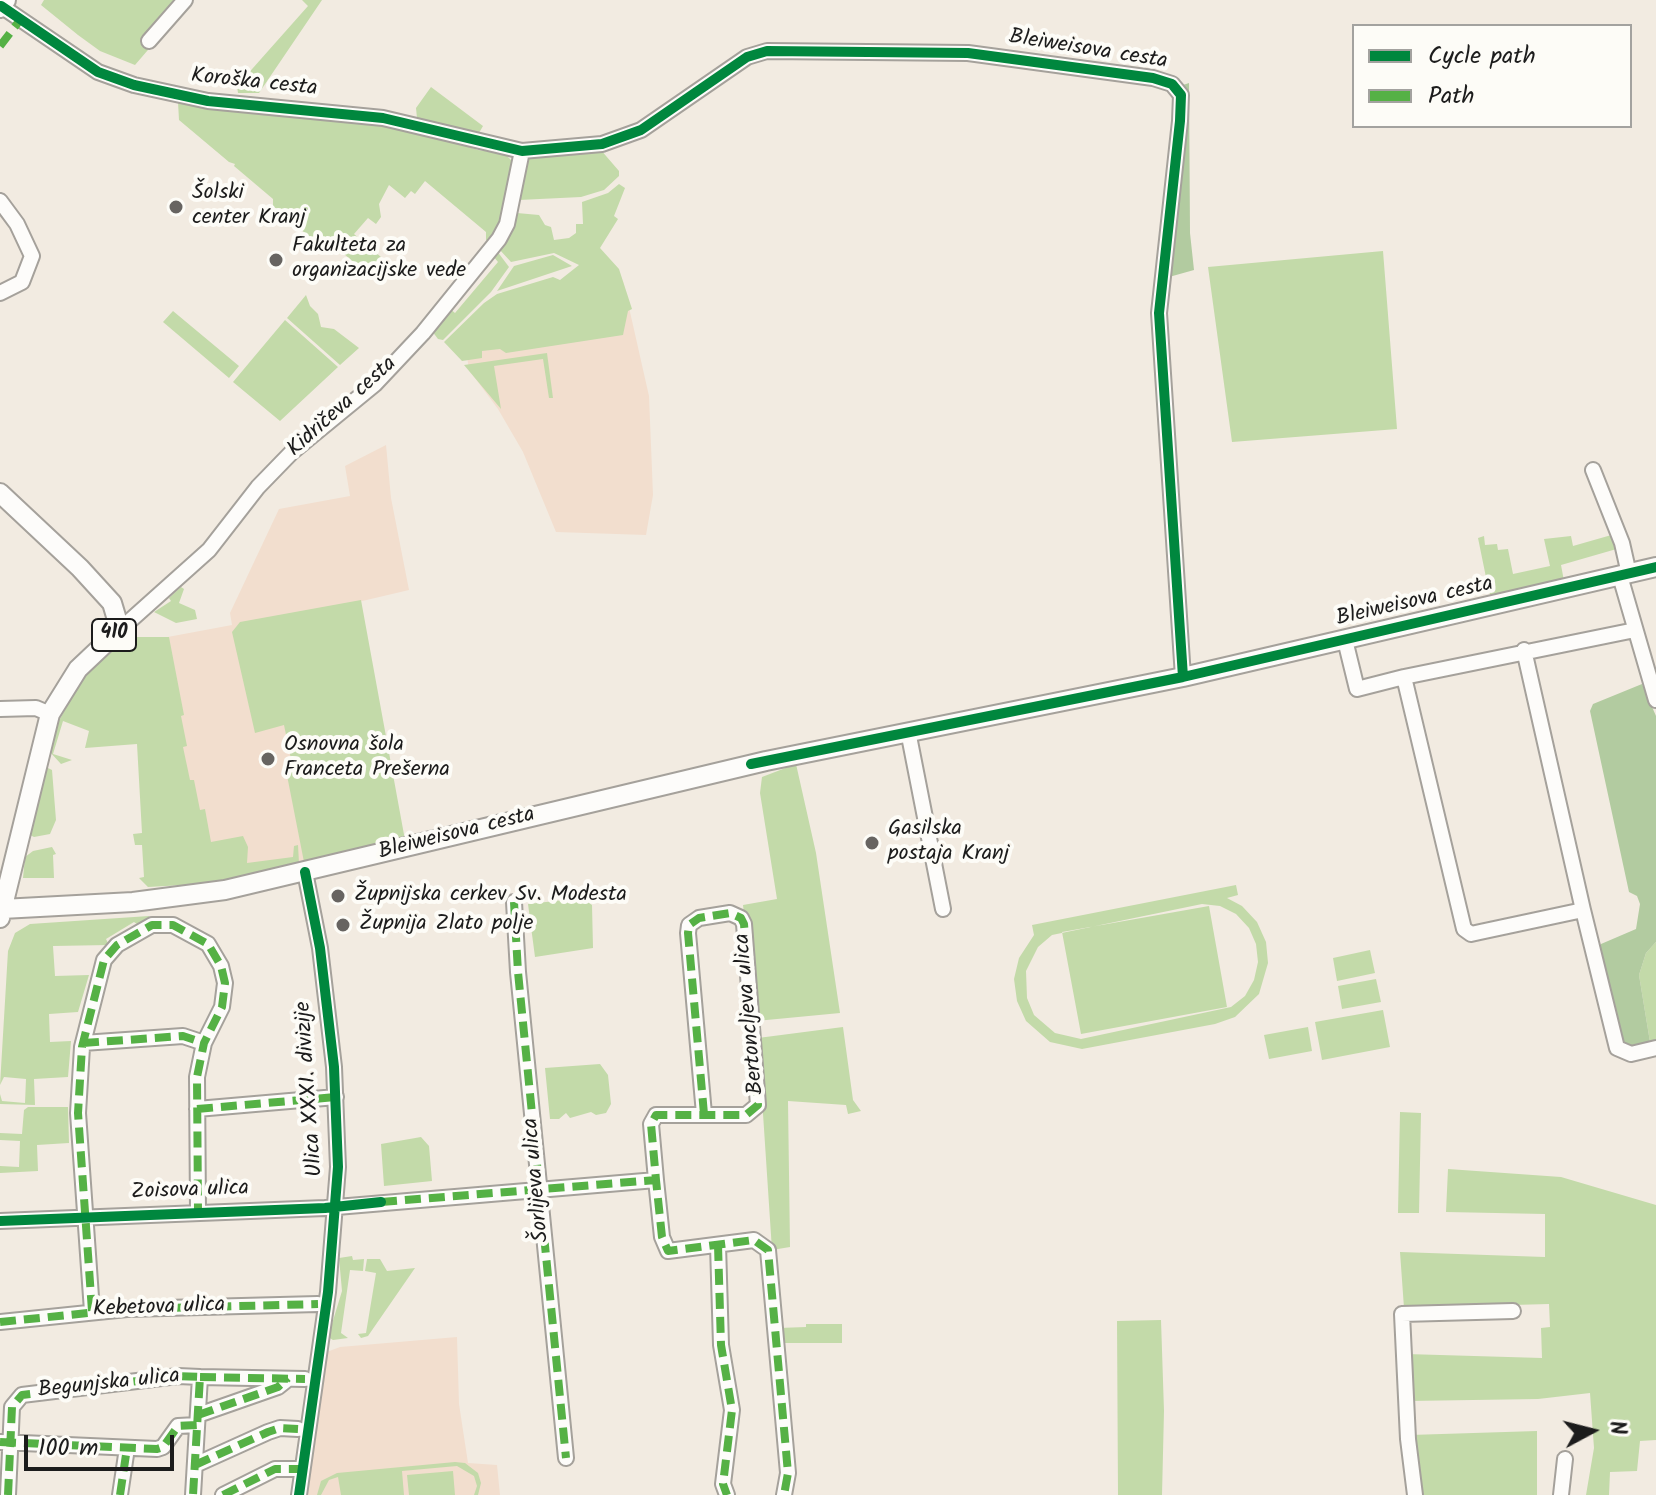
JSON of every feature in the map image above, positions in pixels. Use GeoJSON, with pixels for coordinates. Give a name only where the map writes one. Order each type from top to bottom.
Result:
{"type":"FeatureCollection","features":[{"type":"Feature","properties":{"kind":"main road","name":"Koroška cesta"},"geometry":{"type":"LineString","coordinates":[[0,7],[6,0]]}},
{"type":"Feature","properties":{"kind":"main road","name":"410"},"geometry":{"type":"LineString","coordinates":[[0,493],[37,525],[112,603],[118,623],[114,635]]}},
{"type":"Feature","properties":{"kind":"main road","name":"Bleiweisova cesta"},"geometry":{"type":"LineString","coordinates":[[1,912],[175,898],[305,872],[704,775],[1183,677],[1656,567]]}},
{"type":"Feature","properties":{"kind":"main road","name":"Kidričeva cesta"},"geometry":{"type":"LineString","coordinates":[[1,912],[50,714],[78,669],[114,635]]}},
{"type":"Feature","properties":{"kind":"street"},"geometry":{"type":"LineString","coordinates":[[149,41],[185,0]]}},
{"type":"Feature","properties":{"kind":"street","name":"Koroška cesta"},"geometry":{"type":"LineString","coordinates":[[0,7],[98,72],[134,85],[208,101],[383,118],[522,151]]}},
{"type":"Feature","properties":{"kind":"street","name":"Bleiweisova cesta"},"geometry":{"type":"LineString","coordinates":[[522,151],[602,144],[641,130],[747,57],[767,51],[968,53],[1153,78],[1172,84],[1181,95],[1180,121],[1159,313],[1183,677]]}},
{"type":"Feature","properties":{"kind":"street","name":"Kidričeva cesta"},"geometry":{"type":"LineString","coordinates":[[114,635],[209,550],[258,487],[292,452],[375,384],[423,333],[499,239],[507,224],[522,151]]}},
{"type":"Feature","properties":{"kind":"street"},"geometry":{"type":"LineString","coordinates":[[0,201],[17,224],[32,256],[22,282],[0,293]]}},
{"type":"Feature","properties":{"kind":"street"},"geometry":{"type":"LineString","coordinates":[[1593,470],[1622,543],[1624,575],[1635,630],[1655,695]]}},
{"type":"Feature","properties":{"kind":"street"},"geometry":{"type":"LineString","coordinates":[[1345,640],[1357,689],[1524,650],[1635,630]]}},
{"type":"Feature","properties":{"kind":"street"},"geometry":{"type":"LineString","coordinates":[[1524,650],[1617,1048],[1631,1054],[1656,1048]]}},
{"type":"Feature","properties":{"kind":"street"},"geometry":{"type":"LineString","coordinates":[[1404,677],[1464,929],[1471,934],[1583,910]]}},
{"type":"Feature","properties":{"kind":"street"},"geometry":{"type":"LineString","coordinates":[[0,709],[36,708],[50,714]]}},
{"type":"Feature","properties":{"kind":"street"},"geometry":{"type":"LineString","coordinates":[[908,731],[943,909]]}},
{"type":"Feature","properties":{"kind":"street","name":"Ulica XXXI. divizije"},"geometry":{"type":"LineString","coordinates":[[299,1495],[337,1206],[336,1097],[320,948],[305,872]]}},
{"type":"Feature","properties":{"kind":"street","name":"Šorlijeva ulica"},"geometry":{"type":"LineString","coordinates":[[514,902],[566,1458]]}},
{"type":"Feature","properties":{"kind":"street","name":"Bertoncljeva ulica"},"geometry":{"type":"LineString","coordinates":[[704,1114],[689,925],[699,918],[730,913],[741,918],[744,924],[760,1099],[751,1113],[704,1114],[662,1112],[653,1119],[656,1180],[662,1237],[668,1251],[754,1240],[768,1250],[788,1473],[784,1495]]}},
{"type":"Feature","properties":{"kind":"street"},"geometry":{"type":"LineString","coordinates":[[92,1311],[78,1113],[83,1043],[104,960],[117,945],[144,927],[173,925],[208,944],[221,966],[225,983],[222,1007],[204,1043],[197,1077],[198,1211]]}},
{"type":"Feature","properties":{"kind":"street"},"geometry":{"type":"LineString","coordinates":[[83,1043],[183,1036],[204,1043]]}},
{"type":"Feature","properties":{"kind":"street"},"geometry":{"type":"LineString","coordinates":[[197,1109],[336,1097]]}},
{"type":"Feature","properties":{"kind":"street","name":"Zoisova ulica"},"geometry":{"type":"LineString","coordinates":[[0,1221],[337,1206],[656,1180]]}},
{"type":"Feature","properties":{"kind":"street"},"geometry":{"type":"LineString","coordinates":[[718,1245],[721,1345],[732,1410],[723,1484],[727,1495]]}},
{"type":"Feature","properties":{"kind":"street","name":"Kebetova ulica"},"geometry":{"type":"LineString","coordinates":[[0,1322],[92,1311],[318,1304]]}},
{"type":"Feature","properties":{"kind":"street"},"geometry":{"type":"LineString","coordinates":[[1415,1495],[1408,1439],[1402,1314],[1513,1311]]}},
{"type":"Feature","properties":{"kind":"street","name":"Begunjska ulica"},"geometry":{"type":"LineString","coordinates":[[193,1495],[200,1377]]}},
{"type":"Feature","properties":{"kind":"street","name":"Begunjska ulica"},"geometry":{"type":"LineString","coordinates":[[8,1495],[12,1407],[22,1395],[139,1378],[305,1379]]}},
{"type":"Feature","properties":{"kind":"street","name":"Begunjska ulica"},"geometry":{"type":"LineString","coordinates":[[9,1442],[163,1447],[178,1426],[278,1387],[288,1378]]}},
{"type":"Feature","properties":{"kind":"street"},"geometry":{"type":"LineString","coordinates":[[195,1465],[268,1432],[298,1429]]}},
{"type":"Feature","properties":{"kind":"street"},"geometry":{"type":"LineString","coordinates":[[120,1495],[127,1448]]}},
{"type":"Feature","properties":{"kind":"street"},"geometry":{"type":"LineString","coordinates":[[1561,1495],[1565,1459]]}},
{"type":"Feature","properties":{"kind":"street"},"geometry":{"type":"LineString","coordinates":[[223,1495],[275,1469],[301,1469]]}},
{"type":"Feature","properties":{"kind":"shaded area"},"geometry":{"type":"Polygon","coordinates":[[[623,281],[649,396],[653,495],[646,535],[556,532],[523,452],[498,409],[469,370],[465,342],[623,281]]]}},
{"type":"Feature","properties":{"kind":"shaded area","name":"Osnovna šola Franceta Prešerna"},"geometry":{"type":"Polygon","coordinates":[[[386,445],[391,498],[409,590],[358,602],[403,838],[218,883],[139,677],[86,672],[131,637],[157,639],[232,625],[230,613],[279,509],[350,496],[345,466],[386,445]]]}},
{"type":"Feature","properties":{"kind":"shaded area"},"geometry":{"type":"Polygon","coordinates":[[[457,1337],[459,1404],[468,1463],[497,1465],[500,1495],[306,1495],[324,1353],[340,1347],[457,1337]]]}},
{"type":"Feature","properties":{"kind":"green space"},"geometry":{"type":"Polygon","coordinates":[[[44,0],[191,0],[135,65],[100,51],[41,5],[44,0]]]}},
{"type":"Feature","properties":{"kind":"green space"},"geometry":{"type":"Polygon","coordinates":[[[302,0],[322,0],[259,93],[238,93],[237,86],[308,6],[302,0]]]}},
{"type":"Feature","properties":{"kind":"green space"},"geometry":{"type":"Polygon","coordinates":[[[1189,83],[1190,233],[1194,270],[1169,277],[1185,110],[1183,85],[1189,83]]]}},
{"type":"Feature","properties":{"kind":"green space"},"geometry":{"type":"Polygon","coordinates":[[[431,87],[483,126],[476,138],[417,118],[416,108],[431,87]]]}},
{"type":"Feature","properties":{"kind":"green space"},"geometry":{"type":"Polygon","coordinates":[[[178,102],[411,128],[478,150],[505,154],[513,162],[503,214],[497,230],[490,240],[486,240],[486,232],[425,181],[415,194],[411,191],[405,198],[389,185],[379,204],[381,217],[376,224],[368,218],[354,234],[381,257],[378,262],[381,265],[374,273],[367,273],[344,254],[330,254],[273,206],[273,199],[235,164],[179,120],[178,102]]]}},
{"type":"Feature","properties":{"kind":"green space"},"geometry":{"type":"Polygon","coordinates":[[[600,149],[619,171],[619,176],[604,190],[581,197],[519,200],[525,161],[531,156],[600,149]]]}},
{"type":"Feature","properties":{"kind":"green space"},"geometry":{"type":"Polygon","coordinates":[[[619,184],[625,188],[614,216],[618,219],[600,248],[619,269],[632,309],[628,311],[623,335],[506,353],[500,349],[482,351],[482,358],[462,361],[444,342],[484,303],[497,294],[553,277],[560,280],[579,265],[554,253],[511,262],[499,249],[517,213],[539,215],[545,225],[551,227],[554,240],[569,238],[576,233],[576,224],[583,224],[582,202],[608,193],[619,184]]]}},
{"type":"Feature","properties":{"kind":"green space"},"geometry":{"type":"Polygon","coordinates":[[[497,251],[509,267],[491,292],[443,340],[438,339],[432,331],[449,308],[455,313],[498,262],[493,256],[497,251]]]}},
{"type":"Feature","properties":{"kind":"green space"},"geometry":{"type":"Polygon","coordinates":[[[1383,251],[1397,429],[1232,442],[1208,267],[1383,251]]]}},
{"type":"Feature","properties":{"kind":"green space"},"geometry":{"type":"Polygon","coordinates":[[[553,255],[572,266],[497,291],[514,266],[553,255]]]}},
{"type":"Feature","properties":{"kind":"green space"},"geometry":{"type":"Polygon","coordinates":[[[306,295],[310,306],[318,314],[321,327],[334,329],[359,348],[340,365],[287,318],[306,295]]]}},
{"type":"Feature","properties":{"kind":"green space"},"geometry":{"type":"Polygon","coordinates":[[[173,311],[239,366],[229,378],[163,322],[173,311]]]}},
{"type":"Feature","properties":{"kind":"green space"},"geometry":{"type":"Polygon","coordinates":[[[285,320],[338,367],[280,421],[233,382],[285,320]]]}},
{"type":"Feature","properties":{"kind":"green space"},"geometry":{"type":"Polygon","coordinates":[[[547,353],[553,398],[549,398],[543,359],[494,366],[501,409],[464,365],[547,353]]]}},
{"type":"Feature","properties":{"kind":"green space"},"geometry":{"type":"Polygon","coordinates":[[[1615,534],[1620,548],[1561,565],[1564,581],[1505,595],[1491,596],[1489,592],[1478,538],[1484,536],[1485,545],[1497,544],[1498,550],[1508,549],[1513,574],[1550,566],[1544,539],[1571,536],[1573,546],[1615,534]]]}},
{"type":"Feature","properties":{"kind":"green space"},"geometry":{"type":"Polygon","coordinates":[[[181,587],[184,589],[179,603],[195,610],[197,619],[176,623],[154,612],[171,601],[169,598],[181,587]]]}},
{"type":"Feature","properties":{"kind":"green space"},"geometry":{"type":"Polygon","coordinates":[[[361,600],[405,840],[304,862],[284,760],[291,759],[284,725],[255,733],[232,632],[240,622],[361,600]]]}},
{"type":"Feature","properties":{"kind":"green space"},"geometry":{"type":"Polygon","coordinates":[[[131,637],[169,637],[184,715],[181,716],[187,746],[183,747],[200,810],[205,809],[211,842],[243,836],[248,847],[247,863],[293,857],[294,846],[298,845],[299,863],[219,883],[148,887],[139,878],[144,877],[142,845],[135,845],[133,834],[142,833],[137,744],[85,748],[89,731],[63,721],[53,754],[72,760],[61,764],[49,751],[51,735],[86,672],[131,637]]]}},
{"type":"Feature","properties":{"kind":"green space"},"geometry":{"type":"Polygon","coordinates":[[[1642,684],[1656,716],[1656,942],[1646,953],[1639,975],[1650,1042],[1627,1047],[1621,1043],[1598,950],[1601,944],[1636,929],[1640,904],[1637,896],[1629,892],[1590,711],[1593,704],[1642,684]]]}},
{"type":"Feature","properties":{"kind":"green space"},"geometry":{"type":"Polygon","coordinates":[[[796,764],[816,853],[840,1013],[756,1021],[743,905],[777,899],[760,793],[762,777],[796,764]]]}},
{"type":"Feature","properties":{"kind":"green space"},"geometry":{"type":"Polygon","coordinates":[[[44,769],[52,770],[56,820],[50,834],[34,837],[30,835],[44,769]]]}},
{"type":"Feature","properties":{"kind":"green space"},"geometry":{"type":"Polygon","coordinates":[[[52,847],[56,854],[53,855],[54,878],[23,878],[25,857],[33,851],[52,847]]]}},
{"type":"Feature","properties":{"kind":"green space"},"geometry":{"type":"Polygon","coordinates":[[[1236,885],[1238,895],[1227,898],[1242,906],[1257,922],[1266,942],[1268,963],[1259,994],[1235,1017],[1215,1024],[1082,1049],[1050,1042],[1026,1021],[1017,1001],[1014,979],[1019,958],[1034,935],[1032,925],[1236,885]],[[1202,904],[1052,935],[1038,947],[1026,971],[1027,998],[1034,1015],[1055,1033],[1081,1039],[1231,1007],[1245,996],[1254,980],[1258,962],[1256,944],[1249,928],[1236,914],[1220,906],[1202,904]]]}},
{"type":"Feature","properties":{"kind":"green space"},"geometry":{"type":"Polygon","coordinates":[[[582,898],[592,905],[593,948],[535,957],[528,904],[582,898]]]}},
{"type":"Feature","properties":{"kind":"green space"},"geometry":{"type":"Polygon","coordinates":[[[1209,906],[1227,1007],[1081,1034],[1062,932],[1209,906]]]}},
{"type":"Feature","properties":{"kind":"green space"},"geometry":{"type":"Polygon","coordinates":[[[149,916],[150,923],[140,926],[134,922],[106,939],[109,945],[53,946],[55,976],[89,975],[78,1012],[49,1014],[50,1042],[71,1041],[68,1077],[34,1079],[35,1105],[0,1104],[0,1094],[2,1101],[25,1103],[26,1079],[4,1077],[0,1085],[8,951],[15,933],[30,924],[149,916]]]}},
{"type":"Feature","properties":{"kind":"green space"},"geometry":{"type":"Polygon","coordinates":[[[1656,942],[1656,1040],[1650,1042],[1639,975],[1646,953],[1656,942]]]}},
{"type":"Feature","properties":{"kind":"green space"},"geometry":{"type":"Polygon","coordinates":[[[1370,950],[1375,973],[1337,981],[1333,958],[1370,950]]]}},
{"type":"Feature","properties":{"kind":"green space"},"geometry":{"type":"Polygon","coordinates":[[[1376,979],[1381,1002],[1342,1009],[1338,986],[1376,979]]]}},
{"type":"Feature","properties":{"kind":"green space"},"geometry":{"type":"Polygon","coordinates":[[[1383,1010],[1390,1047],[1322,1060],[1315,1022],[1383,1010]]]}},
{"type":"Feature","properties":{"kind":"green space"},"geometry":{"type":"Polygon","coordinates":[[[843,1027],[853,1100],[861,1111],[848,1114],[846,1105],[788,1101],[790,1247],[772,1250],[758,1038],[843,1027]]]}},
{"type":"Feature","properties":{"kind":"green space"},"geometry":{"type":"Polygon","coordinates":[[[1308,1027],[1312,1051],[1269,1059],[1264,1035],[1308,1027]]]}},
{"type":"Feature","properties":{"kind":"green space"},"geometry":{"type":"Polygon","coordinates":[[[600,1064],[608,1075],[611,1104],[606,1113],[596,1115],[591,1112],[570,1118],[566,1113],[559,1119],[550,1119],[545,1068],[600,1064]]]}},
{"type":"Feature","properties":{"kind":"green space"},"geometry":{"type":"Polygon","coordinates":[[[28,1107],[68,1107],[69,1143],[37,1145],[38,1171],[0,1173],[0,1166],[19,1167],[20,1141],[0,1140],[0,1133],[22,1134],[24,1110],[28,1107]]]}},
{"type":"Feature","properties":{"kind":"green space"},"geometry":{"type":"Polygon","coordinates":[[[1400,1112],[1421,1113],[1419,1213],[1398,1213],[1400,1112]]]}},
{"type":"Feature","properties":{"kind":"green space"},"geometry":{"type":"Polygon","coordinates":[[[421,1137],[429,1146],[432,1181],[384,1186],[381,1144],[421,1137]]]}},
{"type":"Feature","properties":{"kind":"green space"},"geometry":{"type":"Polygon","coordinates":[[[1448,1169],[1561,1177],[1656,1205],[1656,1440],[1640,1441],[1637,1471],[1610,1472],[1609,1495],[1586,1495],[1594,1448],[1590,1393],[1538,1399],[1408,1401],[1406,1354],[1542,1358],[1541,1328],[1550,1327],[1549,1304],[1404,1308],[1400,1252],[1545,1257],[1545,1214],[1446,1212],[1448,1169]]]}},
{"type":"Feature","properties":{"kind":"green space"},"geometry":{"type":"Polygon","coordinates":[[[352,1256],[353,1260],[364,1259],[363,1271],[350,1270],[341,1333],[348,1338],[333,1340],[328,1337],[342,1291],[339,1258],[352,1256]]]}},
{"type":"Feature","properties":{"kind":"green space"},"geometry":{"type":"Polygon","coordinates":[[[367,1259],[380,1259],[387,1271],[415,1268],[368,1336],[361,1338],[358,1334],[366,1333],[376,1273],[365,1271],[367,1259]]]}},
{"type":"Feature","properties":{"kind":"green space"},"geometry":{"type":"Polygon","coordinates":[[[1161,1320],[1164,1411],[1162,1495],[1118,1495],[1117,1321],[1161,1320]]]}},
{"type":"Feature","properties":{"kind":"green space"},"geometry":{"type":"Polygon","coordinates":[[[806,1324],[842,1324],[842,1343],[780,1343],[779,1328],[806,1327],[806,1324]]]}},
{"type":"Feature","properties":{"kind":"green space"},"geometry":{"type":"Polygon","coordinates":[[[1537,1431],[1537,1495],[1417,1495],[1410,1435],[1537,1431]]]}},
{"type":"Feature","properties":{"kind":"green space"},"geometry":{"type":"Polygon","coordinates":[[[465,1463],[478,1473],[481,1483],[478,1495],[474,1495],[477,1486],[474,1476],[457,1466],[402,1471],[404,1495],[341,1495],[338,1477],[329,1480],[321,1495],[317,1495],[321,1481],[337,1473],[465,1463]]]}},
{"type":"Feature","properties":{"kind":"green space"},"geometry":{"type":"Polygon","coordinates":[[[453,1471],[455,1495],[409,1495],[407,1475],[453,1471]]]}},
{"type":"Feature","properties":{"kind":"marked path"},"geometry":{"type":"LineString","coordinates":[[0,46],[20,20]]}},
{"type":"Feature","properties":{"kind":"marked path"},"geometry":{"type":"LineString","coordinates":[[514,902],[518,972],[566,1458]]}},
{"type":"Feature","properties":{"kind":"marked path"},"geometry":{"type":"LineString","coordinates":[[704,1114],[689,925],[699,918],[730,913],[741,918],[744,924],[758,1105],[746,1115],[656,1115],[651,1124],[656,1180],[662,1237],[668,1251],[754,1240],[768,1250],[788,1473],[784,1495]]}},
{"type":"Feature","properties":{"kind":"marked path"},"geometry":{"type":"LineString","coordinates":[[92,1311],[78,1113],[82,1047],[104,960],[117,945],[152,925],[173,925],[208,944],[221,966],[225,983],[222,1007],[204,1043],[197,1077],[198,1211]]}},
{"type":"Feature","properties":{"kind":"marked path"},"geometry":{"type":"LineString","coordinates":[[83,1043],[183,1036],[204,1043]]}},
{"type":"Feature","properties":{"kind":"marked path"},"geometry":{"type":"LineString","coordinates":[[197,1109],[336,1097]]}},
{"type":"Feature","properties":{"kind":"marked path"},"geometry":{"type":"LineString","coordinates":[[381,1202],[656,1180]]}},
{"type":"Feature","properties":{"kind":"marked path"},"geometry":{"type":"LineString","coordinates":[[718,1245],[721,1345],[732,1410],[723,1484],[727,1495]]}},
{"type":"Feature","properties":{"kind":"marked path"},"geometry":{"type":"LineString","coordinates":[[0,1322],[127,1309],[318,1304]]}},
{"type":"Feature","properties":{"kind":"marked path"},"geometry":{"type":"LineString","coordinates":[[8,1495],[12,1407],[22,1395],[178,1376],[200,1377],[193,1495]]}},
{"type":"Feature","properties":{"kind":"marked path"},"geometry":{"type":"LineString","coordinates":[[200,1377],[305,1379]]}},
{"type":"Feature","properties":{"kind":"marked path"},"geometry":{"type":"LineString","coordinates":[[198,1415],[278,1387],[288,1378]]}},
{"type":"Feature","properties":{"kind":"marked path"},"geometry":{"type":"LineString","coordinates":[[0,1442],[157,1449],[163,1447],[178,1426],[197,1425]]}},
{"type":"Feature","properties":{"kind":"marked path"},"geometry":{"type":"LineString","coordinates":[[195,1465],[268,1432],[280,1428],[298,1429]]}},
{"type":"Feature","properties":{"kind":"marked path"},"geometry":{"type":"LineString","coordinates":[[120,1495],[127,1448]]}},
{"type":"Feature","properties":{"kind":"marked path"},"geometry":{"type":"LineString","coordinates":[[223,1495],[275,1469],[301,1469]]}},
{"type":"Feature","properties":{"kind":"cycle path"},"geometry":{"type":"LineString","coordinates":[[1,6],[98,72],[134,85],[208,101],[383,118],[522,151],[602,144],[641,130],[747,57],[767,51],[968,53],[1153,78],[1172,84],[1181,95],[1180,121],[1159,313],[1183,677]]}},
{"type":"Feature","properties":{"kind":"cycle path"},"geometry":{"type":"LineString","coordinates":[[751,764],[1183,677],[1656,567]]}},
{"type":"Feature","properties":{"kind":"cycle path"},"geometry":{"type":"LineString","coordinates":[[299,1495],[328,1292],[338,1167],[334,1067],[320,948],[305,872]]}},
{"type":"Feature","properties":{"kind":"cycle path"},"geometry":{"type":"LineString","coordinates":[[0,1221],[325,1208],[381,1202]]}},
{"type":"Feature","properties":{"kind":"place","name":"Šolski center Kranj"},"geometry":{"type":"Point","coordinates":[176,207]}},
{"type":"Feature","properties":{"kind":"place","name":"Fakulteta za organizacijske vede"},"geometry":{"type":"Point","coordinates":[276,260]}},
{"type":"Feature","properties":{"kind":"place","name":"Osnovna šola Franceta Prešerna"},"geometry":{"type":"Point","coordinates":[268,759]}},
{"type":"Feature","properties":{"kind":"place","name":"Gasilska postaja Kranj"},"geometry":{"type":"Point","coordinates":[872,843]}},
{"type":"Feature","properties":{"kind":"place","name":"Župnijska cerkev Sv. Modesta"},"geometry":{"type":"Point","coordinates":[338,896]}},
{"type":"Feature","properties":{"kind":"place","name":"Župnija Zlato polje"},"geometry":{"type":"Point","coordinates":[343,925]}}]}
